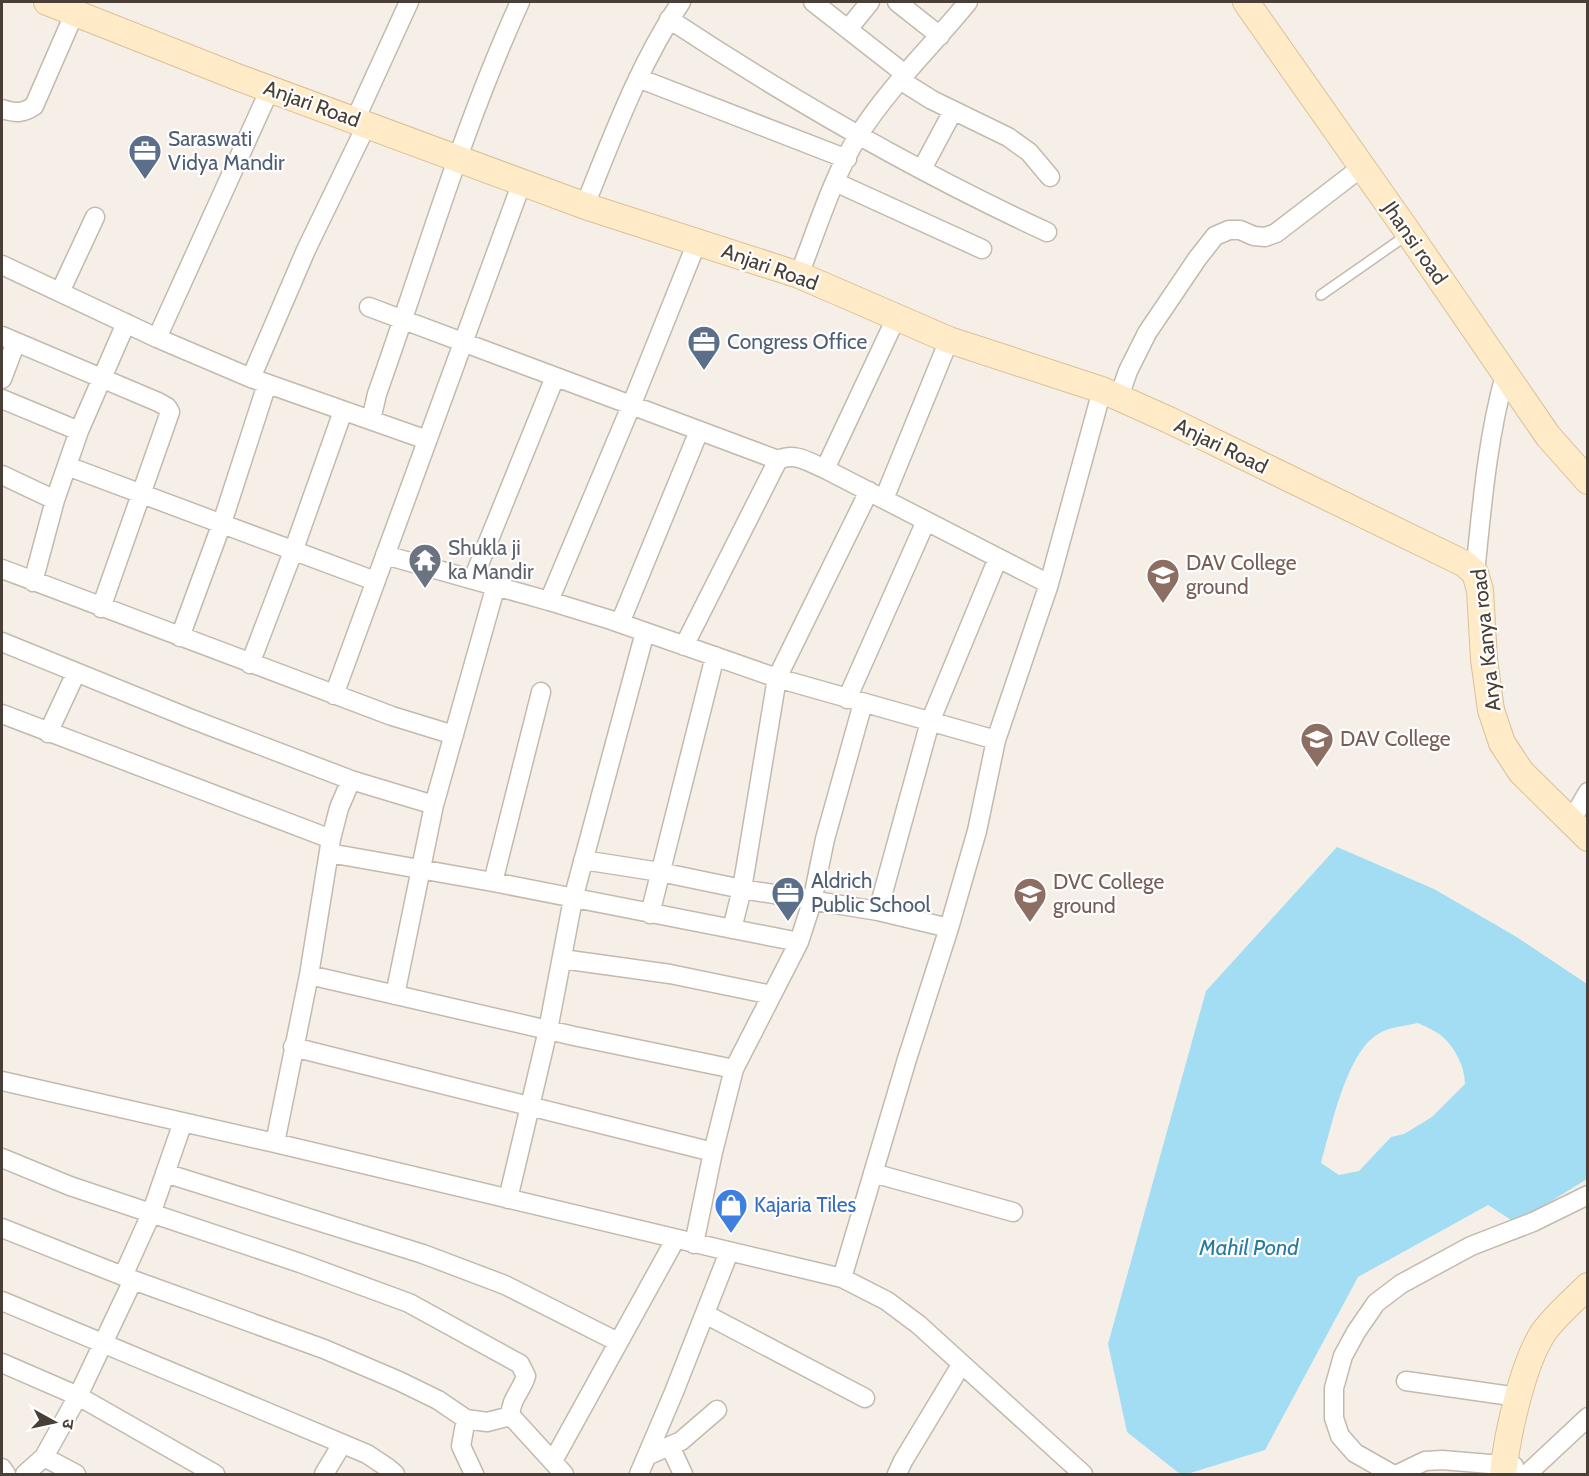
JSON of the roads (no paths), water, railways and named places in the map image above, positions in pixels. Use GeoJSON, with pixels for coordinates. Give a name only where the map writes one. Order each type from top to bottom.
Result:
{"type":"FeatureCollection","features":[{"type":"Feature","properties":{"kind":"street","name":"Anjari Road"},"geometry":{"type":"LineString","coordinates":[[47,2],[270,89],[585,205],[799,275],[949,340],[1110,393],[1447,555],[1465,564],[1475,573]]}},
{"type":"Feature","properties":{"kind":"street"},"geometry":{"type":"LineString","coordinates":[[180,637],[222,523],[259,381],[306,250],[409,2]]}},
{"type":"Feature","properties":{"kind":"street"},"geometry":{"type":"LineString","coordinates":[[371,420],[377,394],[404,319],[456,157],[497,52],[520,2]]}},
{"type":"Feature","properties":{"kind":"street"},"geometry":{"type":"LineString","coordinates":[[585,205],[638,78],[669,19],[681,2]]}},
{"type":"Feature","properties":{"kind":"street"},"geometry":{"type":"LineString","coordinates":[[813,2],[903,77],[953,111],[1008,137],[1029,152],[1050,177]]}},
{"type":"Feature","properties":{"kind":"street"},"geometry":{"type":"LineString","coordinates":[[848,29],[870,2]]}},
{"type":"Feature","properties":{"kind":"street"},"geometry":{"type":"LineString","coordinates":[[897,2],[940,36]]}},
{"type":"Feature","properties":{"kind":"street"},"geometry":{"type":"LineString","coordinates":[[799,275],[835,182],[859,136],[903,77],[968,2]]}},
{"type":"Feature","properties":{"kind":"street","name":"Jhansi road"},"geometry":{"type":"LineString","coordinates":[[1246,2],[1409,233],[1548,436],[1587,481]]}},
{"type":"Feature","properties":{"kind":"street"},"geometry":{"type":"LineString","coordinates":[[2,109],[16,113],[34,106],[75,12]]}},
{"type":"Feature","properties":{"kind":"street"},"geometry":{"type":"LineString","coordinates":[[669,19],[750,72],[859,136],[979,200],[1047,232]]}},
{"type":"Feature","properties":{"kind":"street"},"geometry":{"type":"LineString","coordinates":[[638,78],[847,159]]}},
{"type":"Feature","properties":{"kind":"street"},"geometry":{"type":"LineString","coordinates":[[157,338],[270,89]]}},
{"type":"Feature","properties":{"kind":"street"},"geometry":{"type":"LineString","coordinates":[[922,169],[953,111]]}},
{"type":"Feature","properties":{"kind":"street"},"geometry":{"type":"LineString","coordinates":[[842,1278],[977,831],[996,740],[1110,393],[1128,371],[1147,333],[1215,236],[1229,230],[1240,230],[1254,236],[1265,237],[1276,233],[1362,167]]}},
{"type":"Feature","properties":{"kind":"street"},"geometry":{"type":"LineString","coordinates":[[334,695],[522,182]]}},
{"type":"Feature","properties":{"kind":"street"},"geometry":{"type":"LineString","coordinates":[[835,182],[982,249]]}},
{"type":"Feature","properties":{"kind":"street"},"geometry":{"type":"LineString","coordinates":[[60,292],[95,218]]}},
{"type":"Feature","properties":{"kind":"street"},"geometry":{"type":"LineString","coordinates":[[549,601],[697,242]]}},
{"type":"Feature","properties":{"kind":"street"},"geometry":{"type":"LineString","coordinates":[[2,265],[157,338],[259,381],[427,440]]}},
{"type":"Feature","properties":{"kind":"street"},"geometry":{"type":"LineString","coordinates":[[369,307],[778,460]]}},
{"type":"Feature","properties":{"kind":"street"},"geometry":{"type":"LineString","coordinates":[[825,469],[896,318]]}},
{"type":"Feature","properties":{"kind":"street"},"geometry":{"type":"LineString","coordinates":[[33,582],[55,500],[79,431],[126,323]]}},
{"type":"Feature","properties":{"kind":"street"},"geometry":{"type":"LineString","coordinates":[[2,379],[9,339],[158,402],[167,407],[170,412],[101,608]]}},
{"type":"Feature","properties":{"kind":"street"},"geometry":{"type":"LineString","coordinates":[[732,929],[742,889],[777,678],[876,495],[949,340]]}},
{"type":"Feature","properties":{"kind":"street","name":"Arya Kanya road"},"geometry":{"type":"LineString","coordinates":[[1505,375],[1496,409],[1485,475],[1475,573],[1480,590],[1484,659],[1491,710],[1502,743],[1521,772],[1579,829]]}},
{"type":"Feature","properties":{"kind":"street"},"geometry":{"type":"LineString","coordinates":[[473,579],[555,377]]}},
{"type":"Feature","properties":{"kind":"street"},"geometry":{"type":"LineString","coordinates":[[2,399],[79,431]]}},
{"type":"Feature","properties":{"kind":"street"},"geometry":{"type":"LineString","coordinates":[[250,664],[343,411]]}},
{"type":"Feature","properties":{"kind":"street"},"geometry":{"type":"LineString","coordinates":[[620,623],[699,431]]}},
{"type":"Feature","properties":{"kind":"street"},"geometry":{"type":"LineString","coordinates":[[684,646],[778,460],[788,456],[798,457],[825,469],[1049,584]]}},
{"type":"Feature","properties":{"kind":"street"},"geometry":{"type":"LineString","coordinates":[[67,465],[375,581]]}},
{"type":"Feature","properties":{"kind":"street"},"geometry":{"type":"LineString","coordinates":[[2,475],[55,500]]}},
{"type":"Feature","properties":{"kind":"street"},"geometry":{"type":"LineString","coordinates":[[694,1244],[713,1152],[735,1070],[799,942],[812,902],[855,701],[927,521]]}},
{"type":"Feature","properties":{"kind":"street"},"geometry":{"type":"LineString","coordinates":[[385,555],[496,585],[620,623],[777,678],[996,740]]}},
{"type":"Feature","properties":{"kind":"street"},"geometry":{"type":"LineString","coordinates":[[878,911],[930,722],[998,558]]}},
{"type":"Feature","properties":{"kind":"street"},"geometry":{"type":"LineString","coordinates":[[2,569],[334,695],[454,735]]}},
{"type":"Feature","properties":{"kind":"street"},"geometry":{"type":"LineString","coordinates":[[395,995],[434,805],[496,585]]}},
{"type":"Feature","properties":{"kind":"street"},"geometry":{"type":"LineString","coordinates":[[508,1199],[532,1106],[573,899],[645,632]]}},
{"type":"Feature","properties":{"kind":"street"},"geometry":{"type":"LineString","coordinates":[[2,642],[189,718],[351,780],[434,805]]}},
{"type":"Feature","properties":{"kind":"street"},"geometry":{"type":"LineString","coordinates":[[650,914],[715,656]]}},
{"type":"Feature","properties":{"kind":"street"},"geometry":{"type":"LineString","coordinates":[[48,733],[76,673]]}},
{"type":"Feature","properties":{"kind":"street"},"geometry":{"type":"LineString","coordinates":[[493,882],[541,692]]}},
{"type":"Feature","properties":{"kind":"street"},"geometry":{"type":"LineString","coordinates":[[2,714],[330,846],[422,870],[799,942]]}},
{"type":"Feature","properties":{"kind":"street"},"geometry":{"type":"LineString","coordinates":[[275,1143],[309,975],[330,846],[339,808],[351,780]]}},
{"type":"Feature","properties":{"kind":"street"},"geometry":{"type":"LineString","coordinates":[[1579,829],[1587,792]]}},
{"type":"Feature","properties":{"kind":"street"},"geometry":{"type":"LineString","coordinates":[[584,860],[660,872],[812,902],[878,911],[949,928]]}},
{"type":"Feature","properties":{"kind":"street"},"geometry":{"type":"LineString","coordinates":[[562,959],[670,974],[772,995]]}},
{"type":"Feature","properties":{"kind":"street"},"geometry":{"type":"LineString","coordinates":[[309,975],[735,1070]]}},
{"type":"Feature","properties":{"kind":"street"},"geometry":{"type":"LineString","coordinates":[[293,1047],[713,1152]]}},
{"type":"Feature","properties":{"kind":"street"},"geometry":{"type":"LineString","coordinates":[[2,1081],[275,1143],[842,1278],[887,1301],[919,1325],[1083,1474]]}},
{"type":"Feature","properties":{"kind":"street"},"geometry":{"type":"LineString","coordinates":[[24,1474],[44,1456],[78,1396],[128,1278],[183,1122]]}},
{"type":"Feature","properties":{"kind":"street"},"geometry":{"type":"LineString","coordinates":[[2,1158],[70,1186],[300,1263],[409,1304],[520,1364],[526,1376],[523,1387],[512,1401],[511,1416],[559,1468],[618,1342],[675,1240]]}},
{"type":"Feature","properties":{"kind":"street"},"geometry":{"type":"LineString","coordinates":[[165,1173],[423,1254],[505,1286],[618,1342]]}},
{"type":"Feature","properties":{"kind":"street"},"geometry":{"type":"LineString","coordinates":[[873,1173],[1013,1212]]}},
{"type":"Feature","properties":{"kind":"street"},"geometry":{"type":"LineString","coordinates":[[1392,1474],[1355,1453],[1340,1436],[1334,1418],[1334,1388],[1343,1356],[1376,1303],[1401,1284],[1471,1246],[1533,1222],[1587,1195]]}},
{"type":"Feature","properties":{"kind":"street"},"geometry":{"type":"LineString","coordinates":[[2,1228],[128,1278],[324,1349],[438,1400],[466,1419],[487,1422],[511,1416]]}},
{"type":"Feature","properties":{"kind":"street"},"geometry":{"type":"LineString","coordinates":[[639,1474],[729,1252]]}},
{"type":"Feature","properties":{"kind":"street"},"geometry":{"type":"LineString","coordinates":[[1512,1471],[1518,1397],[1532,1355],[1544,1332],[1587,1286]]}},
{"type":"Feature","properties":{"kind":"street"},"geometry":{"type":"LineString","coordinates":[[2,1301],[367,1454],[395,1474]]}},
{"type":"Feature","properties":{"kind":"street"},"geometry":{"type":"LineString","coordinates":[[705,1314],[865,1398]]}},
{"type":"Feature","properties":{"kind":"street"},"geometry":{"type":"LineString","coordinates":[[1512,1471],[1544,1332]]}},
{"type":"Feature","properties":{"kind":"street"},"geometry":{"type":"LineString","coordinates":[[2,1363],[78,1396],[215,1474]]}},
{"type":"Feature","properties":{"kind":"street"},"geometry":{"type":"LineString","coordinates":[[897,1474],[961,1365]]}},
{"type":"Feature","properties":{"kind":"street"},"geometry":{"type":"LineString","coordinates":[[1406,1381],[1518,1397]]}},
{"type":"Feature","properties":{"kind":"street"},"geometry":{"type":"LineString","coordinates":[[648,1455],[681,1440],[717,1410]]}},
{"type":"Feature","properties":{"kind":"street"},"geometry":{"type":"LineString","coordinates":[[1398,1474],[1425,1461],[1512,1471],[1587,1417]]}},
{"type":"Feature","properties":{"kind":"street"},"geometry":{"type":"LineString","coordinates":[[466,1419],[461,1446],[474,1474]]}},
{"type":"Feature","properties":{"kind":"street"},"geometry":{"type":"LineString","coordinates":[[324,1474],[342,1444]]}},
{"type":"Feature","properties":{"kind":"street"},"geometry":{"type":"LineString","coordinates":[[670,1446],[683,1474]]}},
{"type":"Feature","properties":{"kind":"street"},"geometry":{"type":"LineString","coordinates":[[44,1456],[76,1474]]}},
{"type":"Feature","properties":{"kind":"street"},"geometry":{"type":"LineString","coordinates":[[2,1468],[6,1474]]}},
{"type":"Feature","properties":{"kind":"lane"},"geometry":{"type":"LineString","coordinates":[[1322,295],[1409,233]]}},
{"type":"Feature","properties":{"kind":"water","name":"Mahil Pond"},"geometry":{"type":"Polygon","coordinates":[[[1337,847],[1434,889],[1515,936],[1587,984],[1587,1179],[1516,1223],[1488,1205],[1358,1277],[1265,1450],[1187,1474],[1180,1474],[1127,1432],[1108,1344],[1206,991],[1337,847]],[[1418,1023],[1392,1028],[1378,1034],[1357,1057],[1341,1093],[1321,1163],[1339,1175],[1359,1171],[1391,1137],[1404,1134],[1432,1117],[1465,1084],[1461,1065],[1452,1047],[1440,1035],[1418,1023]]]}},
{"type":"Feature","properties":{"kind":"place","name":"Saraswati Vidya Mandir"},"geometry":{"type":"Point","coordinates":[145,180]}},
{"type":"Feature","properties":{"kind":"place","name":"Congress Office"},"geometry":{"type":"Point","coordinates":[704,371]}},
{"type":"Feature","properties":{"kind":"place","name":"Shukla ji ka Mandir"},"geometry":{"type":"Point","coordinates":[425,589]}},
{"type":"Feature","properties":{"kind":"place","name":"DAV College ground"},"geometry":{"type":"Point","coordinates":[1163,604]}},
{"type":"Feature","properties":{"kind":"place","name":"DAV College"},"geometry":{"type":"Point","coordinates":[1317,768]}},
{"type":"Feature","properties":{"kind":"place","name":"Aldrich Public School"},"geometry":{"type":"Point","coordinates":[788,922]}},
{"type":"Feature","properties":{"kind":"place","name":"DVC College ground"},"geometry":{"type":"Point","coordinates":[1030,923]}},
{"type":"Feature","properties":{"kind":"place","name":"Kajaria Tiles"},"geometry":{"type":"Point","coordinates":[731,1234]}}]}
